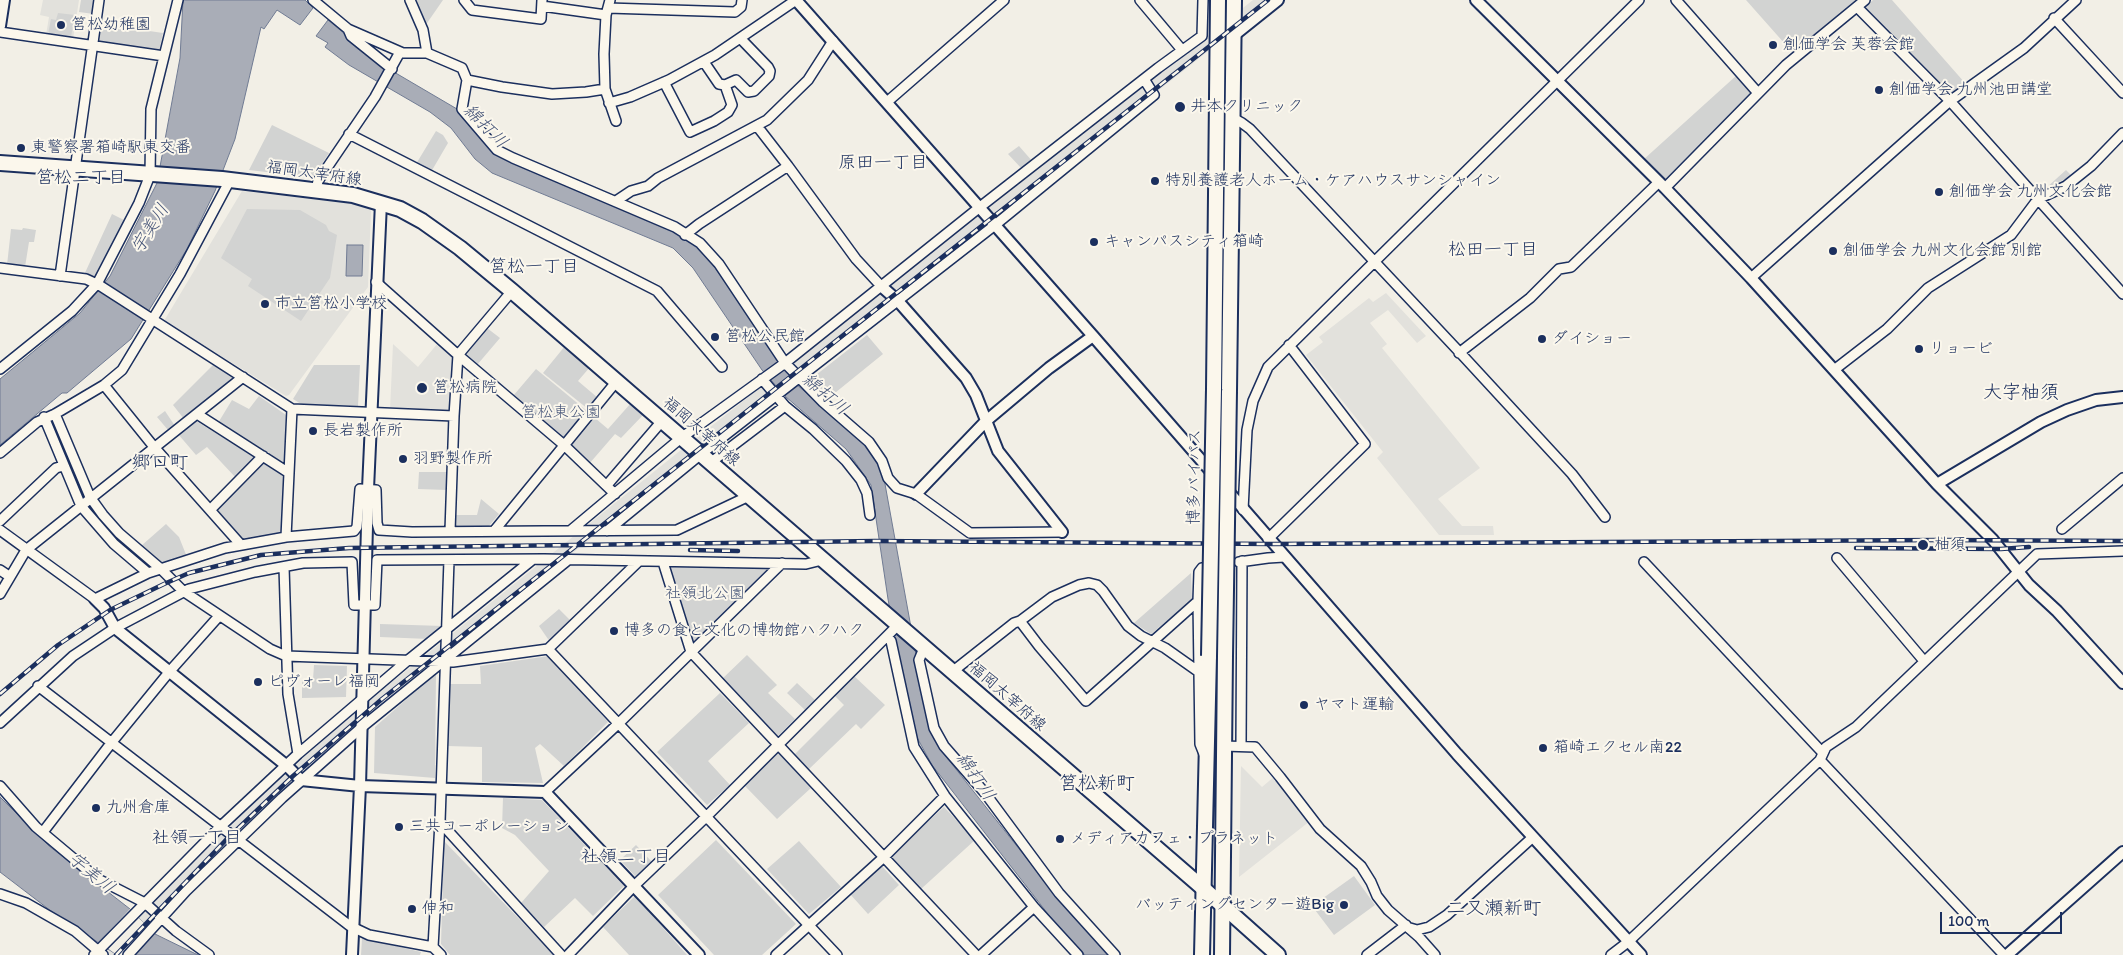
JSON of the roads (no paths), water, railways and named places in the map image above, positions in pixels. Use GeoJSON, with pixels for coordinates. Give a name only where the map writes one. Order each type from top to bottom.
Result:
{"type":"FeatureCollection","features":[{"type":"Feature","properties":{"kind":"main road","name":"博多バイパス"},"geometry":{"type":"LineString","coordinates":[[1202,955],[1208,761],[1218,0]]}},
{"type":"Feature","properties":{"kind":"main road","name":"博多バイパス"},"geometry":{"type":"LineString","coordinates":[[1222,955],[1224,906],[1224,656],[1234,0]]}},
{"type":"Feature","properties":{"kind":"main road","name":"福岡太宰府線"},"geometry":{"type":"LineString","coordinates":[[0,163],[226,180],[353,194],[400,209],[422,221],[460,248],[512,291],[822,560],[891,627],[922,647],[952,672],[1224,906],[1278,955]]}},
{"type":"Feature","properties":{"kind":"street"},"geometry":{"type":"LineString","coordinates":[[0,26],[4,0]]}},
{"type":"Feature","properties":{"kind":"street"},"geometry":{"type":"LineString","coordinates":[[60,276],[99,0]]}},
{"type":"Feature","properties":{"kind":"street"},"geometry":{"type":"LineString","coordinates":[[0,369],[72,311],[98,284],[114,247],[153,176],[151,109],[178,0]]}},
{"type":"Feature","properties":{"kind":"street"},"geometry":{"type":"LineString","coordinates":[[313,0],[348,29],[400,52],[427,54],[462,68],[467,80],[462,109],[497,150],[675,227],[700,243],[719,264],[785,363],[799,379],[869,442],[882,461],[888,478],[897,488],[916,494],[970,533],[1062,532]]}},
{"type":"Feature","properties":{"kind":"street"},"geometry":{"type":"LineString","coordinates":[[410,0],[423,30],[427,54]]}},
{"type":"Feature","properties":{"kind":"street"},"geometry":{"type":"LineString","coordinates":[[464,0],[472,10],[541,19],[542,3],[735,12],[740,7],[742,0]]}},
{"type":"Feature","properties":{"kind":"street"},"geometry":{"type":"LineString","coordinates":[[609,103],[630,97],[704,62],[741,39],[796,0],[980,207],[1284,558],[1457,754],[1641,955]]}},
{"type":"Feature","properties":{"kind":"street"},"geometry":{"type":"LineString","coordinates":[[887,102],[1004,0]]}},
{"type":"Feature","properties":{"kind":"street"},"geometry":{"type":"LineString","coordinates":[[1140,0],[1182,50]]}},
{"type":"Feature","properties":{"kind":"street"},"geometry":{"type":"LineString","coordinates":[[570,531],[681,438],[785,363],[980,207],[1202,36],[1203,0]]}},
{"type":"Feature","properties":{"kind":"street"},"geometry":{"type":"LineString","coordinates":[[1233,36],[1278,0]]}},
{"type":"Feature","properties":{"kind":"street"},"geometry":{"type":"LineString","coordinates":[[1476,0],[1662,185],[1751,278],[1937,484],[1993,540],[2029,585],[2057,611],[2123,683]]}},
{"type":"Feature","properties":{"kind":"street"},"geometry":{"type":"LineString","coordinates":[[1243,510],[1247,430],[1253,401],[1268,367],[1372,262],[1639,0]]}},
{"type":"Feature","properties":{"kind":"street"},"geometry":{"type":"LineString","coordinates":[[1676,0],[1758,93]]}},
{"type":"Feature","properties":{"kind":"street"},"geometry":{"type":"LineString","coordinates":[[1460,353],[1530,298],[1559,269],[1571,267],[1662,185],[1786,65],[1866,0]]}},
{"type":"Feature","properties":{"kind":"street"},"geometry":{"type":"LineString","coordinates":[[1751,278],[1950,100],[2024,48],[2054,18],[2076,0]]}},
{"type":"Feature","properties":{"kind":"street"},"geometry":{"type":"LineString","coordinates":[[608,7],[604,54],[606,89],[616,121]]}},
{"type":"Feature","properties":{"kind":"street"},"geometry":{"type":"LineString","coordinates":[[1857,7],[1950,100],[2123,294]]}},
{"type":"Feature","properties":{"kind":"street"},"geometry":{"type":"LineString","coordinates":[[2054,18],[2123,94]]}},
{"type":"Feature","properties":{"kind":"street"},"geometry":{"type":"LineString","coordinates":[[348,29],[351,36],[392,69]]}},
{"type":"Feature","properties":{"kind":"street"},"geometry":{"type":"LineString","coordinates":[[0,32],[164,56]]}},
{"type":"Feature","properties":{"kind":"street"},"geometry":{"type":"LineString","coordinates":[[704,62],[719,84],[725,85],[736,80],[748,92],[754,91],[769,76],[770,71],[741,39]]}},
{"type":"Feature","properties":{"kind":"street"},"geometry":{"type":"LineString","coordinates":[[616,201],[631,191],[648,186],[658,178],[767,120],[808,80],[833,41]]}},
{"type":"Feature","properties":{"kind":"street"},"geometry":{"type":"LineString","coordinates":[[316,190],[318,181],[375,97],[400,52]]}},
{"type":"Feature","properties":{"kind":"street"},"geometry":{"type":"LineString","coordinates":[[706,459],[775,396],[995,225],[1154,95],[1144,79]]}},
{"type":"Feature","properties":{"kind":"street"},"geometry":{"type":"LineString","coordinates":[[467,80],[552,94],[606,89]]}},
{"type":"Feature","properties":{"kind":"street"},"geometry":{"type":"LineString","coordinates":[[664,82],[690,132],[728,112],[732,104],[725,85]]}},
{"type":"Feature","properties":{"kind":"street"},"geometry":{"type":"LineString","coordinates":[[1231,118],[1250,129],[1372,262],[1460,353],[1572,474],[1605,517]]}},
{"type":"Feature","properties":{"kind":"street"},"geometry":{"type":"LineString","coordinates":[[756,126],[788,166],[856,259],[898,301],[966,378],[976,395],[1004,459],[1062,532]]}},
{"type":"Feature","properties":{"kind":"street"},"geometry":{"type":"LineString","coordinates":[[1834,370],[1887,329],[1928,288],[2011,234],[2038,199],[2066,186],[2091,166],[2123,133]]}},
{"type":"Feature","properties":{"kind":"street"},"geometry":{"type":"LineString","coordinates":[[349,134],[657,291],[722,367]]}},
{"type":"Feature","properties":{"kind":"street"},"geometry":{"type":"LineString","coordinates":[[685,235],[788,166]]}},
{"type":"Feature","properties":{"kind":"street"},"geometry":{"type":"LineString","coordinates":[[0,453],[44,417],[55,414],[104,385],[122,370],[151,317],[180,274],[226,180]]}},
{"type":"Feature","properties":{"kind":"street"},"geometry":{"type":"LineString","coordinates":[[352,955],[360,786],[368,489],[381,203]]}},
{"type":"Feature","properties":{"kind":"street"},"geometry":{"type":"LineString","coordinates":[[0,268],[86,279],[98,284],[292,409],[454,416]]}},
{"type":"Feature","properties":{"kind":"street"},"geometry":{"type":"LineString","coordinates":[[376,282],[564,446],[616,494]]}},
{"type":"Feature","properties":{"kind":"street"},"geometry":{"type":"LineString","coordinates":[[450,531],[458,355],[512,291]]}},
{"type":"Feature","properties":{"kind":"street"},"geometry":{"type":"LineString","coordinates":[[916,494],[986,421],[1049,368],[1093,336]]}},
{"type":"Feature","properties":{"kind":"street"},"geometry":{"type":"LineString","coordinates":[[1268,539],[1365,444],[1289,345]]}},
{"type":"Feature","properties":{"kind":"street"},"geometry":{"type":"LineString","coordinates":[[0,594],[26,550],[90,497],[243,377]]}},
{"type":"Feature","properties":{"kind":"street"},"geometry":{"type":"LineString","coordinates":[[762,379],[784,406],[813,429],[846,461],[861,480],[866,493],[870,515]]}},
{"type":"Feature","properties":{"kind":"street"},"geometry":{"type":"LineString","coordinates":[[494,531],[616,382]]}},
{"type":"Feature","properties":{"kind":"street"},"geometry":{"type":"LineString","coordinates":[[104,385],[154,447],[241,545]]}},
{"type":"Feature","properties":{"kind":"street"},"geometry":{"type":"LineString","coordinates":[[1937,484],[2041,422],[2096,400],[2123,397]]}},
{"type":"Feature","properties":{"kind":"street"},"geometry":{"type":"LineString","coordinates":[[607,532],[706,459],[784,406]]}},
{"type":"Feature","properties":{"kind":"street"},"geometry":{"type":"LineString","coordinates":[[286,537],[292,409]]}},
{"type":"Feature","properties":{"kind":"street"},"geometry":{"type":"LineString","coordinates":[[55,414],[90,497],[119,532],[184,591],[270,649],[286,656],[443,661],[548,649],[638,562]]}},
{"type":"Feature","properties":{"kind":"street"},"geometry":{"type":"LineString","coordinates":[[197,414],[289,473]]}},
{"type":"Feature","properties":{"kind":"street"},"geometry":{"type":"LineString","coordinates":[[44,417],[81,506],[114,544],[148,573]]}},
{"type":"Feature","properties":{"kind":"street"},"geometry":{"type":"LineString","coordinates":[[607,485],[662,421]]}},
{"type":"Feature","properties":{"kind":"street"},"geometry":{"type":"LineString","coordinates":[[210,510],[262,456]]}},
{"type":"Feature","properties":{"kind":"street"},"geometry":{"type":"LineString","coordinates":[[0,521],[56,468],[63,466]]}},
{"type":"Feature","properties":{"kind":"street"},"geometry":{"type":"LineString","coordinates":[[2062,529],[2123,478]]}},
{"type":"Feature","properties":{"kind":"street"},"geometry":{"type":"LineString","coordinates":[[95,599],[148,573],[241,545],[286,537],[354,531],[357,527],[360,489],[376,490],[379,530],[607,532],[677,530],[749,496]]}},
{"type":"Feature","properties":{"kind":"street"},"geometry":{"type":"LineString","coordinates":[[0,530],[95,599],[104,608],[115,628],[287,766],[301,780],[360,786],[545,792],[699,955]]}},
{"type":"Feature","properties":{"kind":"street"},"geometry":{"type":"LineString","coordinates":[[1611,955],[1628,942],[1821,756],[1832,742],[1856,727],[2037,554],[2123,551]]}},
{"type":"Feature","properties":{"kind":"street"},"geometry":{"type":"LineString","coordinates":[[1241,746],[1240,562],[1284,558]]}},
{"type":"Feature","properties":{"kind":"street"},"geometry":{"type":"LineString","coordinates":[[1837,558],[1924,661]]}},
{"type":"Feature","properties":{"kind":"street"},"geometry":{"type":"LineString","coordinates":[[0,723],[72,656],[115,628],[184,591],[224,580],[303,563],[352,562],[354,605],[365,605],[375,604],[378,560],[568,560],[806,564],[822,560]]}},
{"type":"Feature","properties":{"kind":"street"},"geometry":{"type":"LineString","coordinates":[[433,946],[440,822],[443,661],[447,630],[449,560]]}},
{"type":"Feature","properties":{"kind":"street"},"geometry":{"type":"LineString","coordinates":[[0,894],[26,903],[75,931],[99,952],[220,827],[298,754],[407,661],[532,560]]}},
{"type":"Feature","properties":{"kind":"street"},"geometry":{"type":"LineString","coordinates":[[128,955],[159,920],[238,839],[301,780],[362,727],[568,560]]}},
{"type":"Feature","properties":{"kind":"street"},"geometry":{"type":"LineString","coordinates":[[663,562],[691,652],[976,955]]}},
{"type":"Feature","properties":{"kind":"street"},"geometry":{"type":"LineString","coordinates":[[1644,562],[2006,955],[2123,852]]}},
{"type":"Feature","properties":{"kind":"street"},"geometry":{"type":"LineString","coordinates":[[545,792],[619,723],[782,563]]}},
{"type":"Feature","properties":{"kind":"street"},"geometry":{"type":"LineString","coordinates":[[284,567],[288,694],[298,754]]}},
{"type":"Feature","properties":{"kind":"street"},"geometry":{"type":"LineString","coordinates":[[1202,568],[1199,572],[1198,601],[1200,744],[1208,761]]}},
{"type":"Feature","properties":{"kind":"street"},"geometry":{"type":"LineString","coordinates":[[0,570],[9,576]]}},
{"type":"Feature","properties":{"kind":"street"},"geometry":{"type":"LineString","coordinates":[[952,672],[1014,623],[1020,621],[1052,597],[1079,585],[1089,583],[1097,585],[1103,591],[1128,626],[1199,672]]}},
{"type":"Feature","properties":{"kind":"street"},"geometry":{"type":"LineString","coordinates":[[1020,621],[1038,646],[1086,701],[1198,601]]}},
{"type":"Feature","properties":{"kind":"street"},"geometry":{"type":"LineString","coordinates":[[43,832],[112,742],[170,671],[219,616]]}},
{"type":"Feature","properties":{"kind":"street"},"geometry":{"type":"LineString","coordinates":[[568,955],[634,886],[778,745],[891,627]]}},
{"type":"Feature","properties":{"kind":"street"},"geometry":{"type":"LineString","coordinates":[[891,627],[891,641],[914,747],[945,796],[1034,907],[1078,955]]}},
{"type":"Feature","properties":{"kind":"street"},"geometry":{"type":"LineString","coordinates":[[922,647],[919,660],[934,728],[944,746],[985,794],[1059,893],[1115,955]]}},
{"type":"Feature","properties":{"kind":"street"},"geometry":{"type":"LineString","coordinates":[[548,649],[837,955]]}},
{"type":"Feature","properties":{"kind":"street"},"geometry":{"type":"LineString","coordinates":[[38,686],[353,928],[369,935],[433,946],[441,955]]}},
{"type":"Feature","properties":{"kind":"street"},"geometry":{"type":"LineString","coordinates":[[1224,746],[1255,748],[1320,829],[1361,866],[1372,882],[1377,896],[1388,910],[1408,927],[1435,955]]}},
{"type":"Feature","properties":{"kind":"street"},"geometry":{"type":"LineString","coordinates":[[0,786],[43,832],[98,879],[143,905],[159,920],[209,955]]}},
{"type":"Feature","properties":{"kind":"street"},"geometry":{"type":"LineString","coordinates":[[776,955],[884,857],[945,796]]}},
{"type":"Feature","properties":{"kind":"street"},"geometry":{"type":"LineString","coordinates":[[440,822],[561,955]]}},
{"type":"Feature","properties":{"kind":"street"},"geometry":{"type":"LineString","coordinates":[[1408,927],[1417,930],[1428,927],[1447,915],[1533,837]]}},
{"type":"Feature","properties":{"kind":"street"},"geometry":{"type":"LineString","coordinates":[[981,955],[1034,907]]}},
{"type":"Feature","properties":{"kind":"street"},"geometry":{"type":"LineString","coordinates":[[1368,955],[1408,927]]}},
{"type":"Feature","properties":{"kind":"water","name":"宇美川"},"geometry":{"type":"Polygon","coordinates":[[[183,0],[305,0],[313,8],[300,25],[277,10],[264,29],[261,27],[235,139],[215,191],[187,249],[131,339],[67,393],[62,393],[0,445],[0,379],[80,313],[110,276],[157,183],[180,58],[183,0]]]}},
{"type":"Feature","properties":{"kind":"water"},"geometry":{"type":"Polygon","coordinates":[[[328,20],[382,65],[457,109],[493,152],[511,162],[674,228],[704,252],[797,385],[856,435],[870,451],[883,473],[922,688],[931,728],[940,749],[1073,917],[1111,955],[1085,955],[1055,923],[932,765],[914,732],[904,689],[888,599],[871,485],[846,449],[786,397],[762,370],[693,268],[673,248],[492,173],[475,159],[451,128],[430,112],[349,65],[325,47],[328,43],[316,36],[328,20]]]}},
{"type":"Feature","properties":{"kind":"water"},"geometry":{"type":"Polygon","coordinates":[[[347,245],[363,245],[362,276],[346,276],[347,245]]]}},
{"type":"Feature","properties":{"kind":"water"},"geometry":{"type":"Polygon","coordinates":[[[0,797],[49,846],[130,909],[155,934],[198,955],[117,955],[51,911],[0,872],[0,797]]]}},
{"type":"Feature","properties":{"kind":"railway"},"geometry":{"type":"LineString","coordinates":[[116,955],[225,841],[293,776],[382,699],[1268,0]]}},
{"type":"Feature","properties":{"kind":"railway"},"geometry":{"type":"LineString","coordinates":[[0,694],[58,645],[110,610],[189,573],[261,555],[349,548],[875,541],[1272,544],[1941,540],[2123,541]]}},
{"type":"Feature","properties":{"kind":"railway"},"geometry":{"type":"LineString","coordinates":[[1856,548],[2001,549],[2029,547]]}},
{"type":"Feature","properties":{"kind":"railway"},"geometry":{"type":"LineString","coordinates":[[690,550],[738,551]]}},
{"type":"Feature","properties":{"kind":"place","name":"筥松幼稚園"},"geometry":{"type":"Point","coordinates":[61,25]}},
{"type":"Feature","properties":{"kind":"place","name":"創価学会 芙蓉会館"},"geometry":{"type":"Point","coordinates":[1773,45]}},
{"type":"Feature","properties":{"kind":"place","name":"創価学会 九州池田講堂"},"geometry":{"type":"Point","coordinates":[1879,90]}},
{"type":"Feature","properties":{"kind":"place","name":"井本クリニック"},"geometry":{"type":"Point","coordinates":[1180,107]}},
{"type":"Feature","properties":{"kind":"place","name":"東警察署箱崎駅東交番"},"geometry":{"type":"Point","coordinates":[21,148]}},
{"type":"Feature","properties":{"kind":"place","name":"特別養護老人ホーム・ケアハウスサンシャイン"},"geometry":{"type":"Point","coordinates":[1155,181]}},
{"type":"Feature","properties":{"kind":"place","name":"創価学会 九州文化会館"},"geometry":{"type":"Point","coordinates":[1939,192]}},
{"type":"Feature","properties":{"kind":"place","name":"キャンパスシティ箱崎"},"geometry":{"type":"Point","coordinates":[1094,242]}},
{"type":"Feature","properties":{"kind":"place","name":"創価学会 九州文化会館 別館"},"geometry":{"type":"Point","coordinates":[1833,251]}},
{"type":"Feature","properties":{"kind":"place","name":"市立筥松小学校"},"geometry":{"type":"Point","coordinates":[265,304]}},
{"type":"Feature","properties":{"kind":"place","name":"筥松公民館"},"geometry":{"type":"Point","coordinates":[715,337]}},
{"type":"Feature","properties":{"kind":"place","name":"ダイショー"},"geometry":{"type":"Point","coordinates":[1542,339]}},
{"type":"Feature","properties":{"kind":"place","name":"リョービ"},"geometry":{"type":"Point","coordinates":[1919,349]}},
{"type":"Feature","properties":{"kind":"place","name":"筥松病院"},"geometry":{"type":"Point","coordinates":[422,388]}},
{"type":"Feature","properties":{"kind":"place","name":"長岩製作所"},"geometry":{"type":"Point","coordinates":[313,431]}},
{"type":"Feature","properties":{"kind":"place","name":"羽野製作所"},"geometry":{"type":"Point","coordinates":[403,459]}},
{"type":"Feature","properties":{"kind":"place","name":"柚須"},"geometry":{"type":"Point","coordinates":[1923,545]}},
{"type":"Feature","properties":{"kind":"place","name":"博多の食と文化の博物館ハクハク"},"geometry":{"type":"Point","coordinates":[614,631]}},
{"type":"Feature","properties":{"kind":"place","name":"ピヴォーレ福岡"},"geometry":{"type":"Point","coordinates":[258,682]}},
{"type":"Feature","properties":{"kind":"place","name":"ヤマト運輸"},"geometry":{"type":"Point","coordinates":[1304,705]}},
{"type":"Feature","properties":{"kind":"place","name":"箱崎エクセル南22"},"geometry":{"type":"Point","coordinates":[1543,748]}},
{"type":"Feature","properties":{"kind":"place","name":"九州倉庫"},"geometry":{"type":"Point","coordinates":[96,808]}},
{"type":"Feature","properties":{"kind":"place","name":"三共コーポレーション"},"geometry":{"type":"Point","coordinates":[399,827]}},
{"type":"Feature","properties":{"kind":"place","name":"メディアカフェ・プラネット"},"geometry":{"type":"Point","coordinates":[1060,839]}},
{"type":"Feature","properties":{"kind":"place","name":"バッティングセンター遊Big"},"geometry":{"type":"Point","coordinates":[1344,905]}},
{"type":"Feature","properties":{"kind":"place","name":"伸和"},"geometry":{"type":"Point","coordinates":[412,909]}},
{"type":"Feature","properties":{"kind":"district","name":"原田一丁目"},"geometry":{"type":"Point","coordinates":[883,163]}},
{"type":"Feature","properties":{"kind":"district","name":"筥松二丁目"},"geometry":{"type":"Point","coordinates":[81,178]}},
{"type":"Feature","properties":{"kind":"district","name":"松田一丁目"},"geometry":{"type":"Point","coordinates":[1493,250]}},
{"type":"Feature","properties":{"kind":"district","name":"筥松一丁目"},"geometry":{"type":"Point","coordinates":[534,267]}},
{"type":"Feature","properties":{"kind":"district","name":"大字柚須"},"geometry":{"type":"Point","coordinates":[2021,393]}},
{"type":"Feature","properties":{"kind":"district","name":"郷口町"},"geometry":{"type":"Point","coordinates":[160,463]}},
{"type":"Feature","properties":{"kind":"district","name":"筥松新町"},"geometry":{"type":"Point","coordinates":[1097,784]}},
{"type":"Feature","properties":{"kind":"district","name":"社領一丁目"},"geometry":{"type":"Point","coordinates":[197,838]}},
{"type":"Feature","properties":{"kind":"district","name":"社領二丁目"},"geometry":{"type":"Point","coordinates":[626,857]}},
{"type":"Feature","properties":{"kind":"district","name":"二又瀬新町"},"geometry":{"type":"Point","coordinates":[1494,909]}},
{"type":"Feature","properties":{"kind":"water label","name":"綿打川"},"geometry":{"type":"Point","coordinates":[485,127]}},
{"type":"Feature","properties":{"kind":"water label","name":"綿打川"},"geometry":{"type":"Point","coordinates":[825,395]}},
{"type":"Feature","properties":{"kind":"water label","name":"綿打川"},"geometry":{"type":"Point","coordinates":[975,777]}},
{"type":"Feature","properties":{"kind":"park label","name":"筥松東公園"},"geometry":{"type":"Point","coordinates":[561,413]}},
{"type":"Feature","properties":{"kind":"park label","name":"社領北公園"},"geometry":{"type":"Point","coordinates":[705,594]}}]}
